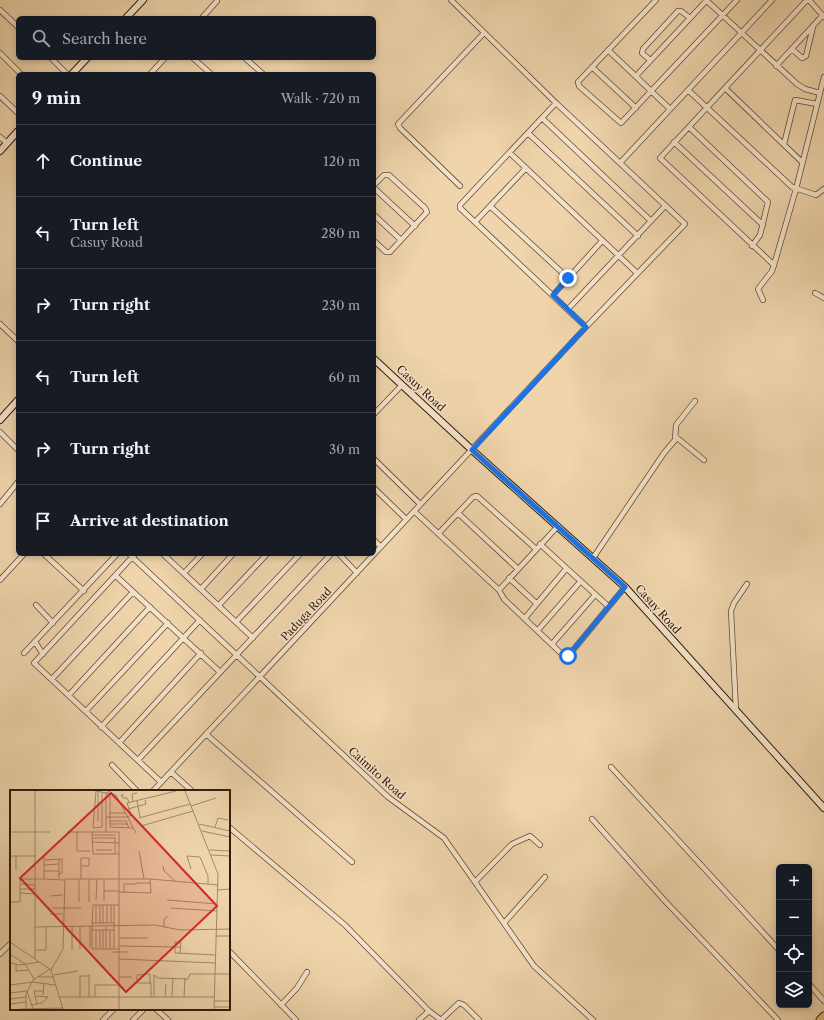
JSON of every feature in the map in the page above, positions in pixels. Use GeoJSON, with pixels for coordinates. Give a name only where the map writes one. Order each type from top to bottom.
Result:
{"type":"FeatureCollection","features":[{"type":"Feature","properties":{"kind":"main road"},"geometry":{"type":"LineString","coordinates":[[820,1020],[824,1016]]}},
{"type":"Feature","properties":{"kind":"street"},"geometry":{"type":"LineString","coordinates":[[128,16],[143,0]]}},
{"type":"Feature","properties":{"kind":"street"},"geometry":{"type":"LineString","coordinates":[[451,0],[556,103],[665,206],[568,309]]}},
{"type":"Feature","properties":{"kind":"street"},"geometry":{"type":"LineString","coordinates":[[656,0],[579,81],[579,86],[621,123],[737,0]]}},
{"type":"Feature","properties":{"kind":"street"},"geometry":{"type":"LineString","coordinates":[[636,76],[707,0],[799,86],[820,93]]}},
{"type":"Feature","properties":{"kind":"street"},"geometry":{"type":"LineString","coordinates":[[620,163],[772,0]]}},
{"type":"Feature","properties":{"kind":"street"},"geometry":{"type":"LineString","coordinates":[[774,265],[661,161],[661,157],[808,0],[823,16],[776,66]]}},
{"type":"Feature","properties":{"kind":"street"},"geometry":{"type":"LineString","coordinates":[[204,16],[218,1]]}},
{"type":"Feature","properties":{"kind":"street"},"geometry":{"type":"LineString","coordinates":[[0,10],[16,25]]}},
{"type":"Feature","properties":{"kind":"street"},"geometry":{"type":"LineString","coordinates":[[650,60],[642,53],[643,49],[679,10],[690,18]]}},
{"type":"Feature","properties":{"kind":"street"},"geometry":{"type":"LineString","coordinates":[[792,49],[802,58],[806,56],[814,25]]}},
{"type":"Feature","properties":{"kind":"street"},"geometry":{"type":"LineString","coordinates":[[460,186],[400,128],[398,124],[484,33]]}},
{"type":"Feature","properties":{"kind":"street"},"geometry":{"type":"LineString","coordinates":[[608,50],[670,109]]}},
{"type":"Feature","properties":{"kind":"street"},"geometry":{"type":"LineString","coordinates":[[0,53],[19,72]]}},
{"type":"Feature","properties":{"kind":"street"},"geometry":{"type":"LineString","coordinates":[[52,60],[65,72]]}},
{"type":"Feature","properties":{"kind":"street"},"geometry":{"type":"LineString","coordinates":[[74,72],[85,60]]}},
{"type":"Feature","properties":{"kind":"street"},"geometry":{"type":"LineString","coordinates":[[152,72],[163,60]]}},
{"type":"Feature","properties":{"kind":"street"},"geometry":{"type":"LineString","coordinates":[[195,60],[209,72]]}},
{"type":"Feature","properties":{"kind":"street"},"geometry":{"type":"LineString","coordinates":[[247,60],[261,72]]}},
{"type":"Feature","properties":{"kind":"street"},"geometry":{"type":"LineString","coordinates":[[592,67],[636,108]]}},
{"type":"Feature","properties":{"kind":"street"},"geometry":{"type":"LineString","coordinates":[[763,300],[758,289],[772,271],[774,265],[796,189],[824,77]]}},
{"type":"Feature","properties":{"kind":"street"},"geometry":{"type":"LineString","coordinates":[[725,88],[802,162]]}},
{"type":"Feature","properties":{"kind":"street"},"geometry":{"type":"LineString","coordinates":[[688,90],[790,185],[796,189],[816,194],[824,189]]}},
{"type":"Feature","properties":{"kind":"street"},"geometry":{"type":"LineString","coordinates":[[0,96],[16,111]]}},
{"type":"Feature","properties":{"kind":"street"},"geometry":{"type":"LineString","coordinates":[[784,144],[795,100],[817,104]]}},
{"type":"Feature","properties":{"kind":"street"},"geometry":{"type":"LineString","coordinates":[[556,103],[460,205],[461,209],[586,327]]}},
{"type":"Feature","properties":{"kind":"street"},"geometry":{"type":"LineString","coordinates":[[542,118],[651,221]]}},
{"type":"Feature","properties":{"kind":"street"},"geometry":{"type":"LineString","coordinates":[[689,127],[768,200],[769,205],[760,236],[752,246]]}},
{"type":"Feature","properties":{"kind":"street"},"geometry":{"type":"LineString","coordinates":[[0,150],[16,133]]}},
{"type":"Feature","properties":{"kind":"street"},"geometry":{"type":"LineString","coordinates":[[528,133],[638,236]]}},
{"type":"Feature","properties":{"kind":"street"},"geometry":{"type":"LineString","coordinates":[[0,137],[7,143]]}},
{"type":"Feature","properties":{"kind":"street"},"geometry":{"type":"LineString","coordinates":[[674,142],[763,224]]}},
{"type":"Feature","properties":{"kind":"street"},"geometry":{"type":"LineString","coordinates":[[510,153],[637,273]]}},
{"type":"Feature","properties":{"kind":"street"},"geometry":{"type":"LineString","coordinates":[[475,222],[526,168]]}},
{"type":"Feature","properties":{"kind":"street"},"geometry":{"type":"LineString","coordinates":[[376,184],[384,175],[387,174],[425,208],[426,214],[388,253],[376,243]]}},
{"type":"Feature","properties":{"kind":"street"},"geometry":{"type":"LineString","coordinates":[[376,188],[415,226]]}},
{"type":"Feature","properties":{"kind":"street"},"geometry":{"type":"LineString","coordinates":[[490,206],[568,278]]}},
{"type":"Feature","properties":{"kind":"street","name":"Paduga Road"},"geometry":{"type":"LineString","coordinates":[[376,552],[586,327],[685,224],[665,206]]}},
{"type":"Feature","properties":{"kind":"street"},"geometry":{"type":"LineString","coordinates":[[376,217],[401,240]]}},
{"type":"Feature","properties":{"kind":"street"},"geometry":{"type":"LineString","coordinates":[[553,295],[602,241]]}},
{"type":"Feature","properties":{"kind":"street"},"geometry":{"type":"LineString","coordinates":[[815,293],[824,298]]}},
{"type":"Feature","properties":{"kind":"street"},"geometry":{"type":"LineString","coordinates":[[0,324],[16,339]]}},
{"type":"Feature","properties":{"kind":"street","name":"Casuy Road"},"geometry":{"type":"LineString","coordinates":[[376,361],[472,450],[625,587],[824,808]]}},
{"type":"Feature","properties":{"kind":"street"},"geometry":{"type":"LineString","coordinates":[[376,412],[402,385]]}},
{"type":"Feature","properties":{"kind":"street"},"geometry":{"type":"LineString","coordinates":[[695,401],[676,425],[675,431],[676,437],[704,460]]}},
{"type":"Feature","properties":{"kind":"street"},"geometry":{"type":"LineString","coordinates":[[0,420],[16,402]]}},
{"type":"Feature","properties":{"kind":"street"},"geometry":{"type":"LineString","coordinates":[[0,432],[16,448]]}},
{"type":"Feature","properties":{"kind":"street"},"geometry":{"type":"LineString","coordinates":[[593,558],[676,437]]}},
{"type":"Feature","properties":{"kind":"street"},"geometry":{"type":"LineString","coordinates":[[376,462],[420,504]]}},
{"type":"Feature","properties":{"kind":"street"},"geometry":{"type":"LineString","coordinates":[[0,504],[16,484]]}},
{"type":"Feature","properties":{"kind":"street"},"geometry":{"type":"LineString","coordinates":[[376,490],[406,519]]}},
{"type":"Feature","properties":{"kind":"street"},"geometry":{"type":"LineString","coordinates":[[439,533],[473,497],[477,496],[536,549]]}},
{"type":"Feature","properties":{"kind":"street"},"geometry":{"type":"LineString","coordinates":[[414,511],[499,590],[502,597],[565,657],[568,656],[625,587]]}},
{"type":"Feature","properties":{"kind":"street"},"geometry":{"type":"LineString","coordinates":[[458,513],[518,569]]}},
{"type":"Feature","properties":{"kind":"street"},"geometry":{"type":"LineString","coordinates":[[499,590],[558,526]]}},
{"type":"Feature","properties":{"kind":"street"},"geometry":{"type":"LineString","coordinates":[[376,542],[381,546]]}},
{"type":"Feature","properties":{"kind":"street"},"geometry":{"type":"LineString","coordinates":[[540,544],[608,606]]}},
{"type":"Feature","properties":{"kind":"street"},"geometry":{"type":"LineString","coordinates":[[0,580],[22,556]]}},
{"type":"Feature","properties":{"kind":"street"},"geometry":{"type":"LineString","coordinates":[[46,556],[84,591]]}},
{"type":"Feature","properties":{"kind":"street"},"geometry":{"type":"LineString","coordinates":[[24,653],[116,556]]}},
{"type":"Feature","properties":{"kind":"street"},"geometry":{"type":"LineString","coordinates":[[131,556],[116,576],[34,663],[86,711],[101,727],[162,782]]}},
{"type":"Feature","properties":{"kind":"street","name":"Caimito Road"},"geometry":{"type":"LineString","coordinates":[[133,556],[236,655],[392,800],[440,835],[534,966],[593,1020]]}},
{"type":"Feature","properties":{"kind":"street"},"geometry":{"type":"LineString","coordinates":[[167,556],[253,638]]}},
{"type":"Feature","properties":{"kind":"street"},"geometry":{"type":"LineString","coordinates":[[184,573],[200,556]]}},
{"type":"Feature","properties":{"kind":"street"},"geometry":{"type":"LineString","coordinates":[[201,588],[232,556]]}},
{"type":"Feature","properties":{"kind":"street"},"geometry":{"type":"LineString","coordinates":[[219,605],[265,556]]}},
{"type":"Feature","properties":{"kind":"street"},"geometry":{"type":"LineString","coordinates":[[236,622],[298,556]]}},
{"type":"Feature","properties":{"kind":"street"},"geometry":{"type":"LineString","coordinates":[[138,760],[329,556]]}},
{"type":"Feature","properties":{"kind":"street"},"geometry":{"type":"LineString","coordinates":[[341,556],[358,573]]}},
{"type":"Feature","properties":{"kind":"street","name":"Paduga Road"},"geometry":{"type":"LineString","coordinates":[[154,790],[372,556]]}},
{"type":"Feature","properties":{"kind":"street"},"geometry":{"type":"LineString","coordinates":[[525,618],[566,569]]}},
{"type":"Feature","properties":{"kind":"street"},"geometry":{"type":"LineString","coordinates":[[116,576],[220,672]]}},
{"type":"Feature","properties":{"kind":"street"},"geometry":{"type":"LineString","coordinates":[[509,578],[537,604]]}},
{"type":"Feature","properties":{"kind":"street"},"geometry":{"type":"LineString","coordinates":[[538,630],[580,582]]}},
{"type":"Feature","properties":{"kind":"street"},"geometry":{"type":"LineString","coordinates":[[736,710],[731,612],[734,603],[747,584]]}},
{"type":"Feature","properties":{"kind":"street"},"geometry":{"type":"LineString","coordinates":[[52,679],[133,592]]}},
{"type":"Feature","properties":{"kind":"street"},"geometry":{"type":"LineString","coordinates":[[552,644],[595,595]]}},
{"type":"Feature","properties":{"kind":"street"},"geometry":{"type":"LineString","coordinates":[[36,605],[53,623]]}},
{"type":"Feature","properties":{"kind":"street"},"geometry":{"type":"LineString","coordinates":[[69,695],[150,607]]}},
{"type":"Feature","properties":{"kind":"street"},"geometry":{"type":"LineString","coordinates":[[101,727],[200,620]]}},
{"type":"Feature","properties":{"kind":"street"},"geometry":{"type":"LineString","coordinates":[[86,711],[168,623]]}},
{"type":"Feature","properties":{"kind":"street"},"geometry":{"type":"LineString","coordinates":[[35,642],[43,654]]}},
{"type":"Feature","properties":{"kind":"street"},"geometry":{"type":"LineString","coordinates":[[119,743],[201,654]]}},
{"type":"Feature","properties":{"kind":"street"},"geometry":{"type":"LineString","coordinates":[[206,734],[352,862]]}},
{"type":"Feature","properties":{"kind":"street"},"geometry":{"type":"LineString","coordinates":[[112,764],[136,790]]}},
{"type":"Feature","properties":{"kind":"street"},"geometry":{"type":"LineString","coordinates":[[610,767],[776,947]]}},
{"type":"Feature","properties":{"kind":"street"},"geometry":{"type":"LineString","coordinates":[[171,772],[191,790]]}},
{"type":"Feature","properties":{"kind":"street"},"geometry":{"type":"LineString","coordinates":[[592,819],[664,901],[778,1020]]}},
{"type":"Feature","properties":{"kind":"street"},"geometry":{"type":"LineString","coordinates":[[230,827],[340,920],[429,1011],[441,1020],[459,1004],[464,1005],[479,1020]]}},
{"type":"Feature","properties":{"kind":"street"},"geometry":{"type":"LineString","coordinates":[[475,882],[514,842],[528,836],[540,845]]}},
{"type":"Feature","properties":{"kind":"street"},"geometry":{"type":"LineString","coordinates":[[504,923],[545,877]]}},
{"type":"Feature","properties":{"kind":"street"},"geometry":{"type":"LineString","coordinates":[[0,954],[10,944]]}},
{"type":"Feature","properties":{"kind":"street"},"geometry":{"type":"LineString","coordinates":[[230,952],[296,1020]]}},
{"type":"Feature","properties":{"kind":"street"},"geometry":{"type":"LineString","coordinates":[[281,1005],[297,988],[307,972]]}},
{"type":"Feature","properties":{"kind":"street"},"geometry":{"type":"LineString","coordinates":[[812,987],[824,1001]]}},
{"type":"Feature","properties":{"kind":"street"},"geometry":{"type":"LineString","coordinates":[[103,1020],[113,1010]]}},
{"type":"Feature","properties":{"kind":"street"},"geometry":{"type":"LineString","coordinates":[[133,1020],[143,1010]]}},
{"type":"Feature","properties":{"kind":"street"},"geometry":{"type":"LineString","coordinates":[[157,1010],[164,1019]]}},
{"type":"Feature","properties":{"kind":"street"},"geometry":{"type":"LineString","coordinates":[[419,1020],[429,1011]]}},
{"type":"Feature","properties":{"kind":"route"},"geometry":{"type":"LineString","coordinates":[[568,278],[553,295],[586,327],[472,450],[625,587],[568,656]]}}]}
